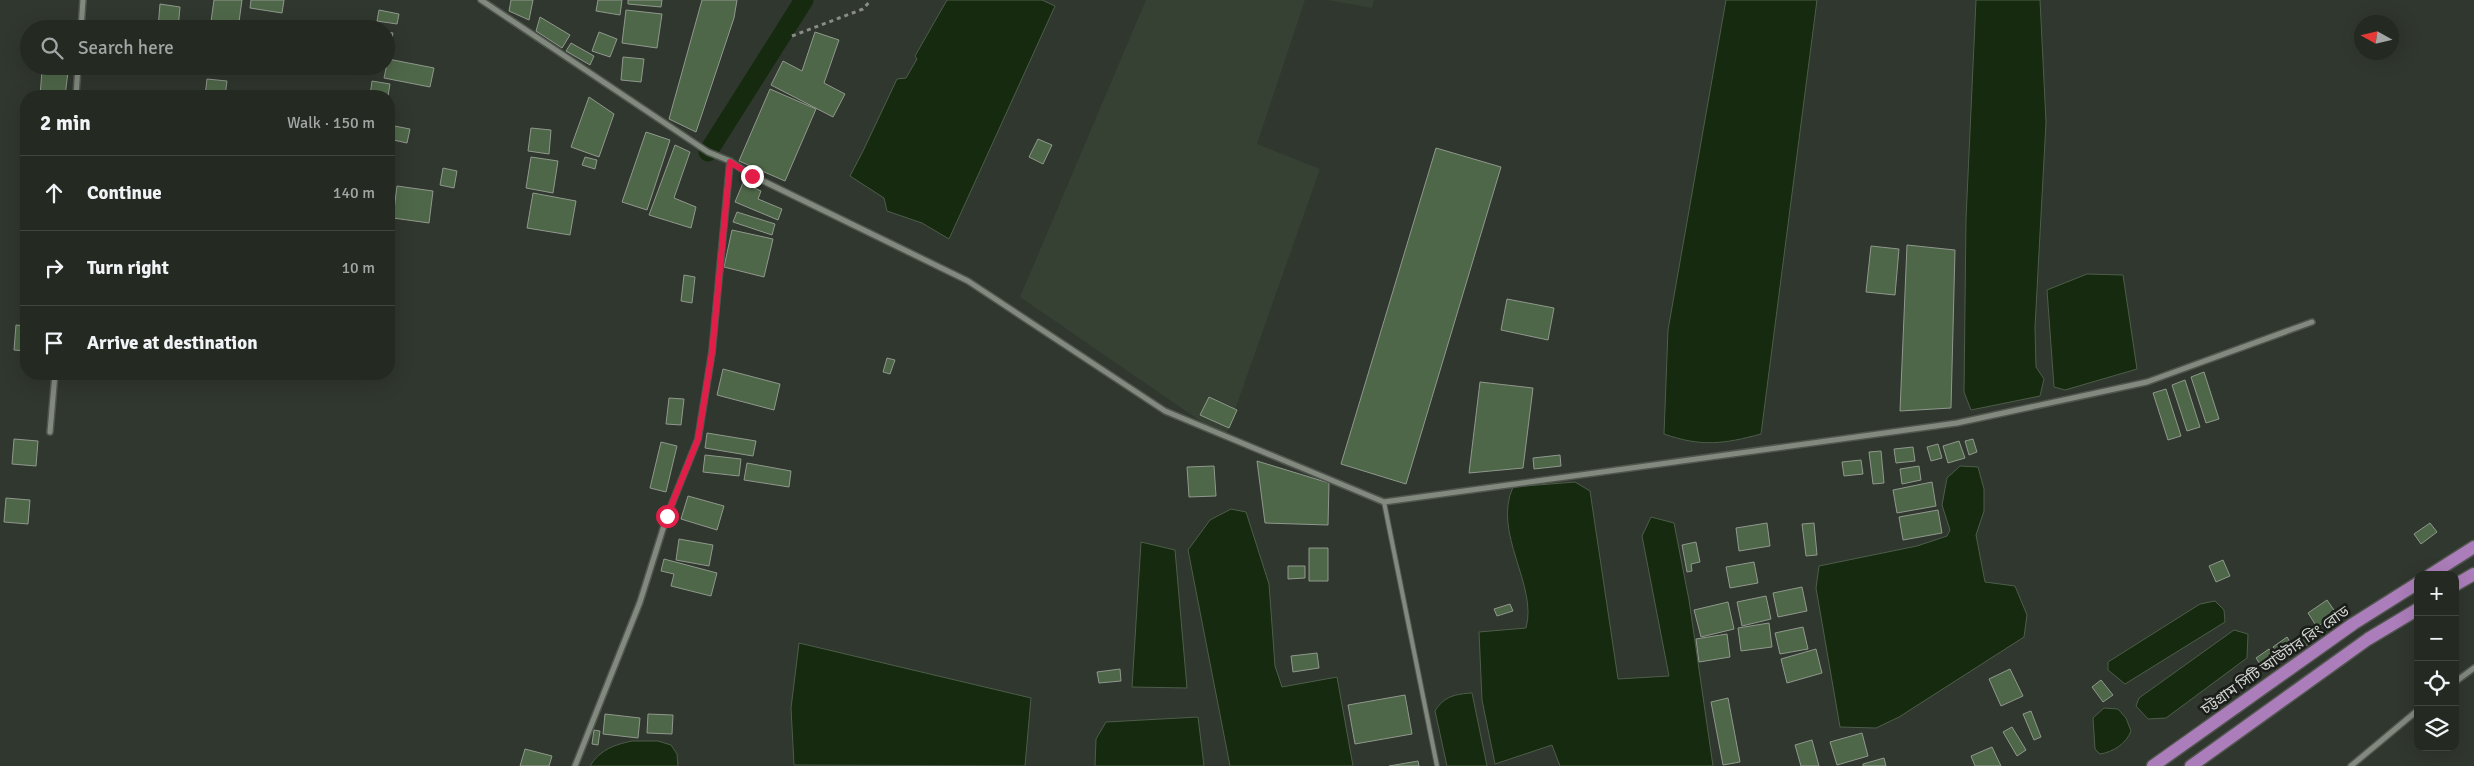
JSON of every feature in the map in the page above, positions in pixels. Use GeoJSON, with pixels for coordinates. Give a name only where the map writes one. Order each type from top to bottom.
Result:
{"type":"FeatureCollection","features":[{"type":"Feature","properties":{"kind":"main road"},"geometry":{"type":"LineString","coordinates":[[2436,571],[2474,547]]}},
{"type":"Feature","properties":{"kind":"main road"},"geometry":{"type":"LineString","coordinates":[[2459,583],[2474,574]]}},
{"type":"Feature","properties":{"kind":"main road","name":"চট্টগ্রাম সিটি আউটার রিং রোড"},"geometry":{"type":"LineString","coordinates":[[2153,766],[2353,624],[2414,586]]}},
{"type":"Feature","properties":{"kind":"main road"},"geometry":{"type":"LineString","coordinates":[[2191,766],[2368,639],[2414,610]]}},
{"type":"Feature","properties":{"kind":"street"},"geometry":{"type":"LineString","coordinates":[[82,20],[83,0]]}},
{"type":"Feature","properties":{"kind":"street"},"geometry":{"type":"LineString","coordinates":[[481,0],[708,152],[730,162],[752,176],[968,281],[1165,410],[1384,502],[1957,423],[2147,382],[2312,322]]}},
{"type":"Feature","properties":{"kind":"street"},"geometry":{"type":"LineString","coordinates":[[76,90],[77,75]]}},
{"type":"Feature","properties":{"kind":"street"},"geometry":{"type":"LineString","coordinates":[[575,766],[640,602],[667,516],[698,439],[712,352],[730,162]]}},
{"type":"Feature","properties":{"kind":"street"},"geometry":{"type":"LineString","coordinates":[[50,432],[54,380]]}},
{"type":"Feature","properties":{"kind":"street"},"geometry":{"type":"LineString","coordinates":[[2459,679],[2474,668]]}},
{"type":"Feature","properties":{"kind":"street"},"geometry":{"type":"LineString","coordinates":[[2351,766],[2414,713]]}},
{"type":"Feature","properties":{"kind":"lane"},"geometry":{"type":"LineString","coordinates":[[1384,502],[1437,766]]}},
{"type":"Feature","properties":{"kind":"path"},"geometry":{"type":"LineString","coordinates":[[792,36],[863,9],[871,0]]}},
{"type":"Feature","properties":{"kind":"shaded area"},"geometry":{"type":"Polygon","coordinates":[[[947,0],[1042,0],[1055,6],[949,239],[922,223],[887,211],[884,198],[850,176],[897,79],[906,78],[917,59],[915,56],[947,0]]]}},
{"type":"Feature","properties":{"kind":"shaded area"},"geometry":{"type":"Polygon","coordinates":[[[1146,0],[1305,0],[1257,144],[1320,169],[1225,438],[1020,297],[1146,0]]]}},
{"type":"Feature","properties":{"kind":"shaded area"},"geometry":{"type":"Polygon","coordinates":[[[1328,0],[1374,0],[1372,8],[1328,0]]]}},
{"type":"Feature","properties":{"kind":"shaded area"},"geometry":{"type":"Polygon","coordinates":[[[1726,0],[1817,0],[1761,434],[1712,443],[1690,441],[1664,434],[1668,330],[1726,0]]]}},
{"type":"Feature","properties":{"kind":"shaded area"},"geometry":{"type":"Polygon","coordinates":[[[1976,0],[2040,0],[2046,122],[2035,327],[2036,367],[2044,379],[2040,396],[1971,410],[1964,392],[1966,219],[1976,0]]]}},
{"type":"Feature","properties":{"kind":"shaded area"},"geometry":{"type":"Polygon","coordinates":[[[2087,274],[2123,275],[2137,369],[2065,390],[2054,387],[2047,290],[2087,274]]]}},
{"type":"Feature","properties":{"kind":"shaded area"},"geometry":{"type":"Polygon","coordinates":[[[1960,466],[1978,467],[1984,489],[1984,511],[1976,535],[1985,582],[2015,586],[2027,615],[2024,637],[1899,717],[1876,728],[1840,727],[1816,588],[1819,566],[1917,546],[1947,536],[1950,530],[1942,505],[1947,478],[1960,466]]]}},
{"type":"Feature","properties":{"kind":"shaded area"},"geometry":{"type":"Polygon","coordinates":[[[1575,482],[1590,491],[1618,679],[1669,676],[1642,536],[1651,517],[1674,523],[1689,600],[1713,766],[1560,766],[1552,745],[1495,764],[1482,700],[1479,632],[1526,628],[1528,611],[1526,594],[1508,522],[1508,505],[1513,487],[1575,482]]]}},
{"type":"Feature","properties":{"kind":"shaded area"},"geometry":{"type":"Polygon","coordinates":[[[1231,509],[1246,512],[1269,584],[1275,666],[1282,687],[1337,677],[1353,766],[1230,766],[1188,550],[1210,520],[1231,509]]]}},
{"type":"Feature","properties":{"kind":"shaded area"},"geometry":{"type":"Polygon","coordinates":[[[1141,542],[1175,550],[1187,688],[1132,687],[1141,542]]]}},
{"type":"Feature","properties":{"kind":"shaded area"},"geometry":{"type":"Polygon","coordinates":[[[2215,601],[2224,610],[2225,622],[2125,684],[2108,670],[2108,662],[2200,604],[2215,601]]]}},
{"type":"Feature","properties":{"kind":"shaded area"},"geometry":{"type":"Polygon","coordinates":[[[2234,630],[2248,634],[2247,658],[2166,718],[2148,719],[2136,706],[2139,698],[2234,630]]]}},
{"type":"Feature","properties":{"kind":"shaded area"},"geometry":{"type":"Polygon","coordinates":[[[799,643],[1031,698],[1025,766],[794,765],[791,708],[799,643]]]}},
{"type":"Feature","properties":{"kind":"shaded area"},"geometry":{"type":"Polygon","coordinates":[[[1472,693],[1487,766],[1447,766],[1435,711],[1446,699],[1472,693]]]}},
{"type":"Feature","properties":{"kind":"shaded area"},"geometry":{"type":"Polygon","coordinates":[[[2104,708],[2118,709],[2126,718],[2131,731],[2126,740],[2118,747],[2100,754],[2095,749],[2093,718],[2104,708]]]}},
{"type":"Feature","properties":{"kind":"shaded area"},"geometry":{"type":"Polygon","coordinates":[[[1198,717],[1204,766],[1095,766],[1096,739],[1106,722],[1198,717]]]}},
{"type":"Feature","properties":{"kind":"shaded area"},"geometry":{"type":"Polygon","coordinates":[[[632,741],[658,741],[671,745],[677,754],[678,766],[590,766],[599,755],[608,749],[632,741]]]}},
{"type":"Feature","properties":{"kind":"building"},"geometry":{"type":"Polygon","coordinates":[[[214,0],[242,0],[239,20],[211,20],[214,0]]]}},
{"type":"Feature","properties":{"kind":"building"},"geometry":{"type":"Polygon","coordinates":[[[251,0],[284,0],[282,13],[250,8],[251,0]]]}},
{"type":"Feature","properties":{"kind":"building"},"geometry":{"type":"Polygon","coordinates":[[[511,0],[533,0],[529,20],[509,11],[511,0]]]}},
{"type":"Feature","properties":{"kind":"building"},"geometry":{"type":"Polygon","coordinates":[[[598,0],[622,0],[620,15],[596,11],[598,0]]]}},
{"type":"Feature","properties":{"kind":"building"},"geometry":{"type":"Polygon","coordinates":[[[628,0],[662,0],[661,7],[628,4],[628,0]]]}},
{"type":"Feature","properties":{"kind":"building"},"geometry":{"type":"Polygon","coordinates":[[[702,0],[737,0],[734,18],[696,132],[669,119],[702,0]]]}},
{"type":"Feature","properties":{"kind":"building"},"geometry":{"type":"Polygon","coordinates":[[[160,4],[180,7],[179,20],[159,20],[160,4]]]}},
{"type":"Feature","properties":{"kind":"building"},"geometry":{"type":"Polygon","coordinates":[[[379,10],[399,14],[397,24],[395,24],[395,20],[377,20],[379,10]]]}},
{"type":"Feature","properties":{"kind":"building"},"geometry":{"type":"Polygon","coordinates":[[[626,10],[662,14],[657,48],[622,43],[626,10]]]}},
{"type":"Feature","properties":{"kind":"building"},"geometry":{"type":"Polygon","coordinates":[[[540,17],[570,35],[562,48],[536,31],[540,17]]]}},
{"type":"Feature","properties":{"kind":"building"},"geometry":{"type":"Polygon","coordinates":[[[599,32],[617,39],[610,57],[592,51],[599,32]]]}},
{"type":"Feature","properties":{"kind":"building"},"geometry":{"type":"Polygon","coordinates":[[[815,32],[839,40],[824,83],[845,94],[833,117],[771,85],[783,61],[802,71],[815,32]]]}},
{"type":"Feature","properties":{"kind":"building"},"geometry":{"type":"Polygon","coordinates":[[[571,43],[594,56],[590,65],[566,51],[571,43]]]}},
{"type":"Feature","properties":{"kind":"building"},"geometry":{"type":"Polygon","coordinates":[[[623,57],[644,59],[641,82],[621,80],[623,57]]]}},
{"type":"Feature","properties":{"kind":"building"},"geometry":{"type":"Polygon","coordinates":[[[395,60],[434,68],[430,87],[384,78],[385,75],[395,75],[395,60]]]}},
{"type":"Feature","properties":{"kind":"building"},"geometry":{"type":"Polygon","coordinates":[[[42,75],[68,75],[66,90],[40,90],[42,75]]]}},
{"type":"Feature","properties":{"kind":"building"},"geometry":{"type":"Polygon","coordinates":[[[207,79],[227,81],[226,90],[206,90],[207,79]]]}},
{"type":"Feature","properties":{"kind":"building"},"geometry":{"type":"Polygon","coordinates":[[[372,81],[390,84],[389,90],[371,90],[372,81]]]}},
{"type":"Feature","properties":{"kind":"building"},"geometry":{"type":"Polygon","coordinates":[[[770,89],[816,109],[785,181],[739,161],[770,89]]]}},
{"type":"Feature","properties":{"kind":"building"},"geometry":{"type":"Polygon","coordinates":[[[589,97],[614,114],[599,157],[571,147],[589,97]]]}},
{"type":"Feature","properties":{"kind":"building"},"geometry":{"type":"Polygon","coordinates":[[[395,126],[410,129],[407,143],[395,140],[395,126]]]}},
{"type":"Feature","properties":{"kind":"building"},"geometry":{"type":"Polygon","coordinates":[[[531,128],[551,130],[549,154],[528,151],[531,128]]]}},
{"type":"Feature","properties":{"kind":"building"},"geometry":{"type":"Polygon","coordinates":[[[646,132],[670,140],[647,210],[622,202],[646,132]]]}},
{"type":"Feature","properties":{"kind":"building"},"geometry":{"type":"Polygon","coordinates":[[[1038,139],[1052,145],[1043,164],[1029,157],[1038,139]]]}},
{"type":"Feature","properties":{"kind":"building"},"geometry":{"type":"Polygon","coordinates":[[[675,145],[690,152],[674,198],[696,207],[691,228],[649,215],[675,145]]]}},
{"type":"Feature","properties":{"kind":"building"},"geometry":{"type":"Polygon","coordinates":[[[1436,148],[1501,167],[1406,484],[1341,464],[1436,148]]]}},
{"type":"Feature","properties":{"kind":"building"},"geometry":{"type":"Polygon","coordinates":[[[531,157],[558,161],[553,193],[526,188],[531,157]]]}},
{"type":"Feature","properties":{"kind":"building"},"geometry":{"type":"Polygon","coordinates":[[[585,157],[597,160],[595,169],[582,165],[585,157]]]}},
{"type":"Feature","properties":{"kind":"building"},"geometry":{"type":"Polygon","coordinates":[[[443,168],[457,171],[454,188],[440,185],[443,168]]]}},
{"type":"Feature","properties":{"kind":"building"},"geometry":{"type":"Polygon","coordinates":[[[743,183],[761,191],[758,199],[782,209],[778,220],[735,202],[743,183]]]}},
{"type":"Feature","properties":{"kind":"building"},"geometry":{"type":"Polygon","coordinates":[[[397,186],[433,191],[429,223],[395,218],[397,186]]]}},
{"type":"Feature","properties":{"kind":"building"},"geometry":{"type":"Polygon","coordinates":[[[533,193],[576,201],[570,235],[527,228],[533,193]]]}},
{"type":"Feature","properties":{"kind":"building"},"geometry":{"type":"Polygon","coordinates":[[[737,212],[775,224],[772,235],[733,222],[737,212]]]}},
{"type":"Feature","properties":{"kind":"building"},"geometry":{"type":"Polygon","coordinates":[[[732,230],[773,239],[764,277],[724,267],[732,230]]]}},
{"type":"Feature","properties":{"kind":"building"},"geometry":{"type":"Polygon","coordinates":[[[1907,245],[1955,250],[1951,408],[1900,411],[1907,245]]]}},
{"type":"Feature","properties":{"kind":"building"},"geometry":{"type":"Polygon","coordinates":[[[1871,246],[1899,249],[1895,295],[1866,292],[1871,246]]]}},
{"type":"Feature","properties":{"kind":"building"},"geometry":{"type":"Polygon","coordinates":[[[684,275],[695,277],[692,303],[681,301],[684,275]]]}},
{"type":"Feature","properties":{"kind":"building"},"geometry":{"type":"Polygon","coordinates":[[[1507,299],[1554,308],[1548,340],[1501,330],[1507,299]]]}},
{"type":"Feature","properties":{"kind":"building"},"geometry":{"type":"Polygon","coordinates":[[[16,325],[20,325],[20,350],[14,350],[16,325]]]}},
{"type":"Feature","properties":{"kind":"building"},"geometry":{"type":"Polygon","coordinates":[[[887,358],[895,360],[890,374],[883,372],[887,358]]]}},
{"type":"Feature","properties":{"kind":"building"},"geometry":{"type":"Polygon","coordinates":[[[723,369],[780,384],[774,410],[717,395],[723,369]]]}},
{"type":"Feature","properties":{"kind":"building"},"geometry":{"type":"Polygon","coordinates":[[[2204,372],[2219,419],[2206,423],[2191,377],[2204,372]]]}},
{"type":"Feature","properties":{"kind":"building"},"geometry":{"type":"Polygon","coordinates":[[[2185,380],[2200,427],[2187,431],[2172,385],[2185,380]]]}},
{"type":"Feature","properties":{"kind":"building"},"geometry":{"type":"Polygon","coordinates":[[[1480,382],[1533,388],[1523,468],[1469,473],[1480,382]]]}},
{"type":"Feature","properties":{"kind":"building"},"geometry":{"type":"Polygon","coordinates":[[[2166,389],[2181,436],[2168,440],[2153,393],[2166,389]]]}},
{"type":"Feature","properties":{"kind":"building"},"geometry":{"type":"Polygon","coordinates":[[[1209,397],[1237,410],[1229,428],[1200,415],[1209,397]]]}},
{"type":"Feature","properties":{"kind":"building"},"geometry":{"type":"Polygon","coordinates":[[[669,398],[684,399],[681,425],[666,424],[669,398]]]}},
{"type":"Feature","properties":{"kind":"building"},"geometry":{"type":"Polygon","coordinates":[[[707,433],[756,441],[753,456],[705,448],[707,433]]]}},
{"type":"Feature","properties":{"kind":"building"},"geometry":{"type":"Polygon","coordinates":[[[14,439],[38,441],[36,466],[12,464],[14,439]]]}},
{"type":"Feature","properties":{"kind":"building"},"geometry":{"type":"Polygon","coordinates":[[[1973,439],[1977,452],[1969,455],[1965,441],[1973,439]]]}},
{"type":"Feature","properties":{"kind":"building"},"geometry":{"type":"Polygon","coordinates":[[[1959,441],[1965,458],[1948,463],[1943,446],[1959,441]]]}},
{"type":"Feature","properties":{"kind":"building"},"geometry":{"type":"Polygon","coordinates":[[[661,442],[677,446],[666,492],[650,488],[661,442]]]}},
{"type":"Feature","properties":{"kind":"building"},"geometry":{"type":"Polygon","coordinates":[[[1938,444],[1942,458],[1931,461],[1927,447],[1938,444]]]}},
{"type":"Feature","properties":{"kind":"building"},"geometry":{"type":"Polygon","coordinates":[[[1913,447],[1915,461],[1896,463],[1894,449],[1913,447]]]}},
{"type":"Feature","properties":{"kind":"building"},"geometry":{"type":"Polygon","coordinates":[[[1881,451],[1884,483],[1873,484],[1869,452],[1881,451]]]}},
{"type":"Feature","properties":{"kind":"building"},"geometry":{"type":"Polygon","coordinates":[[[705,455],[741,459],[739,476],[703,472],[705,455]]]}},
{"type":"Feature","properties":{"kind":"building"},"geometry":{"type":"Polygon","coordinates":[[[1560,455],[1561,466],[1534,469],[1533,458],[1560,455]]]}},
{"type":"Feature","properties":{"kind":"building"},"geometry":{"type":"Polygon","coordinates":[[[1861,460],[1863,474],[1844,476],[1842,462],[1861,460]]]}},
{"type":"Feature","properties":{"kind":"building"},"geometry":{"type":"Polygon","coordinates":[[[1257,461],[1329,483],[1328,525],[1265,523],[1257,461]]]}},
{"type":"Feature","properties":{"kind":"building"},"geometry":{"type":"Polygon","coordinates":[[[747,463],[791,471],[789,487],[744,480],[747,463]]]}},
{"type":"Feature","properties":{"kind":"building"},"geometry":{"type":"Polygon","coordinates":[[[1214,466],[1216,496],[1189,497],[1187,467],[1214,466]]]}},
{"type":"Feature","properties":{"kind":"building"},"geometry":{"type":"Polygon","coordinates":[[[1919,466],[1921,480],[1902,484],[1900,469],[1919,466]]]}},
{"type":"Feature","properties":{"kind":"building"},"geometry":{"type":"Polygon","coordinates":[[[1932,482],[1936,506],[1897,513],[1893,490],[1932,482]]]}},
{"type":"Feature","properties":{"kind":"building"},"geometry":{"type":"Polygon","coordinates":[[[688,496],[724,506],[717,530],[681,519],[688,496]]]}},
{"type":"Feature","properties":{"kind":"building"},"geometry":{"type":"Polygon","coordinates":[[[6,498],[30,500],[28,524],[4,522],[6,498]]]}},
{"type":"Feature","properties":{"kind":"building"},"geometry":{"type":"Polygon","coordinates":[[[1938,510],[1942,533],[1903,540],[1899,517],[1938,510]]]}},
{"type":"Feature","properties":{"kind":"building"},"geometry":{"type":"Polygon","coordinates":[[[1767,523],[1770,546],[1739,551],[1736,528],[1767,523]]]}},
{"type":"Feature","properties":{"kind":"building"},"geometry":{"type":"Polygon","coordinates":[[[1814,523],[1817,555],[1806,556],[1802,524],[1814,523]]]}},
{"type":"Feature","properties":{"kind":"building"},"geometry":{"type":"Polygon","coordinates":[[[2430,523],[2437,532],[2421,544],[2414,534],[2430,523]]]}},
{"type":"Feature","properties":{"kind":"building"},"geometry":{"type":"Polygon","coordinates":[[[679,539],[713,545],[709,566],[676,560],[679,539]]]}},
{"type":"Feature","properties":{"kind":"building"},"geometry":{"type":"Polygon","coordinates":[[[1696,542],[1700,562],[1691,564],[1692,571],[1687,572],[1682,545],[1696,542]]]}},
{"type":"Feature","properties":{"kind":"building"},"geometry":{"type":"Polygon","coordinates":[[[1309,548],[1328,548],[1328,581],[1309,581],[1309,548]]]}},
{"type":"Feature","properties":{"kind":"building"},"geometry":{"type":"Polygon","coordinates":[[[664,559],[717,573],[711,596],[671,586],[674,574],[661,571],[664,559]]]}},
{"type":"Feature","properties":{"kind":"building"},"geometry":{"type":"Polygon","coordinates":[[[2223,560],[2230,576],[2216,582],[2209,566],[2223,560]]]}},
{"type":"Feature","properties":{"kind":"building"},"geometry":{"type":"Polygon","coordinates":[[[1754,562],[1758,583],[1730,588],[1726,567],[1754,562]]]}},
{"type":"Feature","properties":{"kind":"building"},"geometry":{"type":"Polygon","coordinates":[[[1288,566],[1305,566],[1305,578],[1288,579],[1288,566]]]}},
{"type":"Feature","properties":{"kind":"building"},"geometry":{"type":"Polygon","coordinates":[[[1802,587],[1807,611],[1778,617],[1773,593],[1802,587]]]}},
{"type":"Feature","properties":{"kind":"building"},"geometry":{"type":"Polygon","coordinates":[[[1766,596],[1771,619],[1742,626],[1737,602],[1766,596]]]}},
{"type":"Feature","properties":{"kind":"building"},"geometry":{"type":"Polygon","coordinates":[[[2327,600],[2336,613],[2317,627],[2308,613],[2327,600]]]}},
{"type":"Feature","properties":{"kind":"building"},"geometry":{"type":"Polygon","coordinates":[[[1728,602],[1734,629],[1701,637],[1694,610],[1728,602]]]}},
{"type":"Feature","properties":{"kind":"building"},"geometry":{"type":"Polygon","coordinates":[[[1510,604],[1513,611],[1497,616],[1494,609],[1510,604]]]}},
{"type":"Feature","properties":{"kind":"building"},"geometry":{"type":"Polygon","coordinates":[[[1769,623],[1772,647],[1741,651],[1738,628],[1769,623]]]}},
{"type":"Feature","properties":{"kind":"building"},"geometry":{"type":"Polygon","coordinates":[[[1803,627],[1808,649],[1780,654],[1775,633],[1803,627]]]}},
{"type":"Feature","properties":{"kind":"building"},"geometry":{"type":"Polygon","coordinates":[[[2307,632],[2313,641],[2297,652],[2291,644],[2307,632]]]}},
{"type":"Feature","properties":{"kind":"building"},"geometry":{"type":"Polygon","coordinates":[[[1727,634],[1730,657],[1699,662],[1696,639],[1727,634]]]}},
{"type":"Feature","properties":{"kind":"building"},"geometry":{"type":"Polygon","coordinates":[[[2287,637],[2293,647],[2280,657],[2273,647],[2287,637]]]}},
{"type":"Feature","properties":{"kind":"building"},"geometry":{"type":"Polygon","coordinates":[[[1816,649],[1822,673],[1787,683],[1781,659],[1816,649]]]}},
{"type":"Feature","properties":{"kind":"building"},"geometry":{"type":"Polygon","coordinates":[[[2269,649],[2278,661],[2264,670],[2256,658],[2269,649]]]}},
{"type":"Feature","properties":{"kind":"building"},"geometry":{"type":"Polygon","coordinates":[[[1317,653],[1319,668],[1293,672],[1291,656],[1317,653]]]}},
{"type":"Feature","properties":{"kind":"building"},"geometry":{"type":"Polygon","coordinates":[[[1120,669],[1121,681],[1099,683],[1097,672],[1120,669]]]}},
{"type":"Feature","properties":{"kind":"building"},"geometry":{"type":"Polygon","coordinates":[[[2010,669],[2023,696],[2001,706],[1989,679],[2010,669]]]}},
{"type":"Feature","properties":{"kind":"building"},"geometry":{"type":"Polygon","coordinates":[[[2101,680],[2113,695],[2103,702],[2092,687],[2101,680]]]}},
{"type":"Feature","properties":{"kind":"building"},"geometry":{"type":"Polygon","coordinates":[[[1405,695],[1412,734],[1355,744],[1348,705],[1405,695]]]}},
{"type":"Feature","properties":{"kind":"building"},"geometry":{"type":"Polygon","coordinates":[[[1728,698],[1740,762],[1723,765],[1711,702],[1728,698]]]}},
{"type":"Feature","properties":{"kind":"building"},"geometry":{"type":"Polygon","coordinates":[[[2031,711],[2041,737],[2034,740],[2023,714],[2031,711]]]}},
{"type":"Feature","properties":{"kind":"building"},"geometry":{"type":"Polygon","coordinates":[[[605,714],[640,718],[638,738],[603,734],[605,714]]]}},
{"type":"Feature","properties":{"kind":"building"},"geometry":{"type":"Polygon","coordinates":[[[648,714],[673,715],[672,734],[647,733],[648,714]]]}},
{"type":"Feature","properties":{"kind":"building"},"geometry":{"type":"Polygon","coordinates":[[[2012,727],[2026,750],[2017,756],[2003,732],[2012,727]]]}},
{"type":"Feature","properties":{"kind":"building"},"geometry":{"type":"Polygon","coordinates":[[[594,730],[600,731],[598,745],[592,744],[594,730]]]}},
{"type":"Feature","properties":{"kind":"building"},"geometry":{"type":"Polygon","coordinates":[[[1862,733],[1868,756],[1837,765],[1830,742],[1862,733]]]}},
{"type":"Feature","properties":{"kind":"building"},"geometry":{"type":"Polygon","coordinates":[[[1812,740],[1819,766],[1801,766],[1795,745],[1812,740]]]}},
{"type":"Feature","properties":{"kind":"building"},"geometry":{"type":"Polygon","coordinates":[[[1992,747],[2001,766],[1975,766],[1971,756],[1992,747]]]}},
{"type":"Feature","properties":{"kind":"building"},"geometry":{"type":"Polygon","coordinates":[[[525,749],[552,756],[549,766],[520,766],[525,749]]]}},
{"type":"Feature","properties":{"kind":"building"},"geometry":{"type":"Polygon","coordinates":[[[1884,758],[1886,766],[1863,766],[1863,764],[1884,758]]]}},
{"type":"Feature","properties":{"kind":"building"},"geometry":{"type":"Polygon","coordinates":[[[1418,761],[1419,766],[1389,766],[1418,761]]]}},
{"type":"Feature","properties":{"kind":"waterway"},"geometry":{"type":"LineString","coordinates":[[708,152],[804,0]]}},
{"type":"Feature","properties":{"kind":"route"},"geometry":{"type":"LineString","coordinates":[[667,516],[698,439],[712,352],[730,162],[752,176]]}}]}
